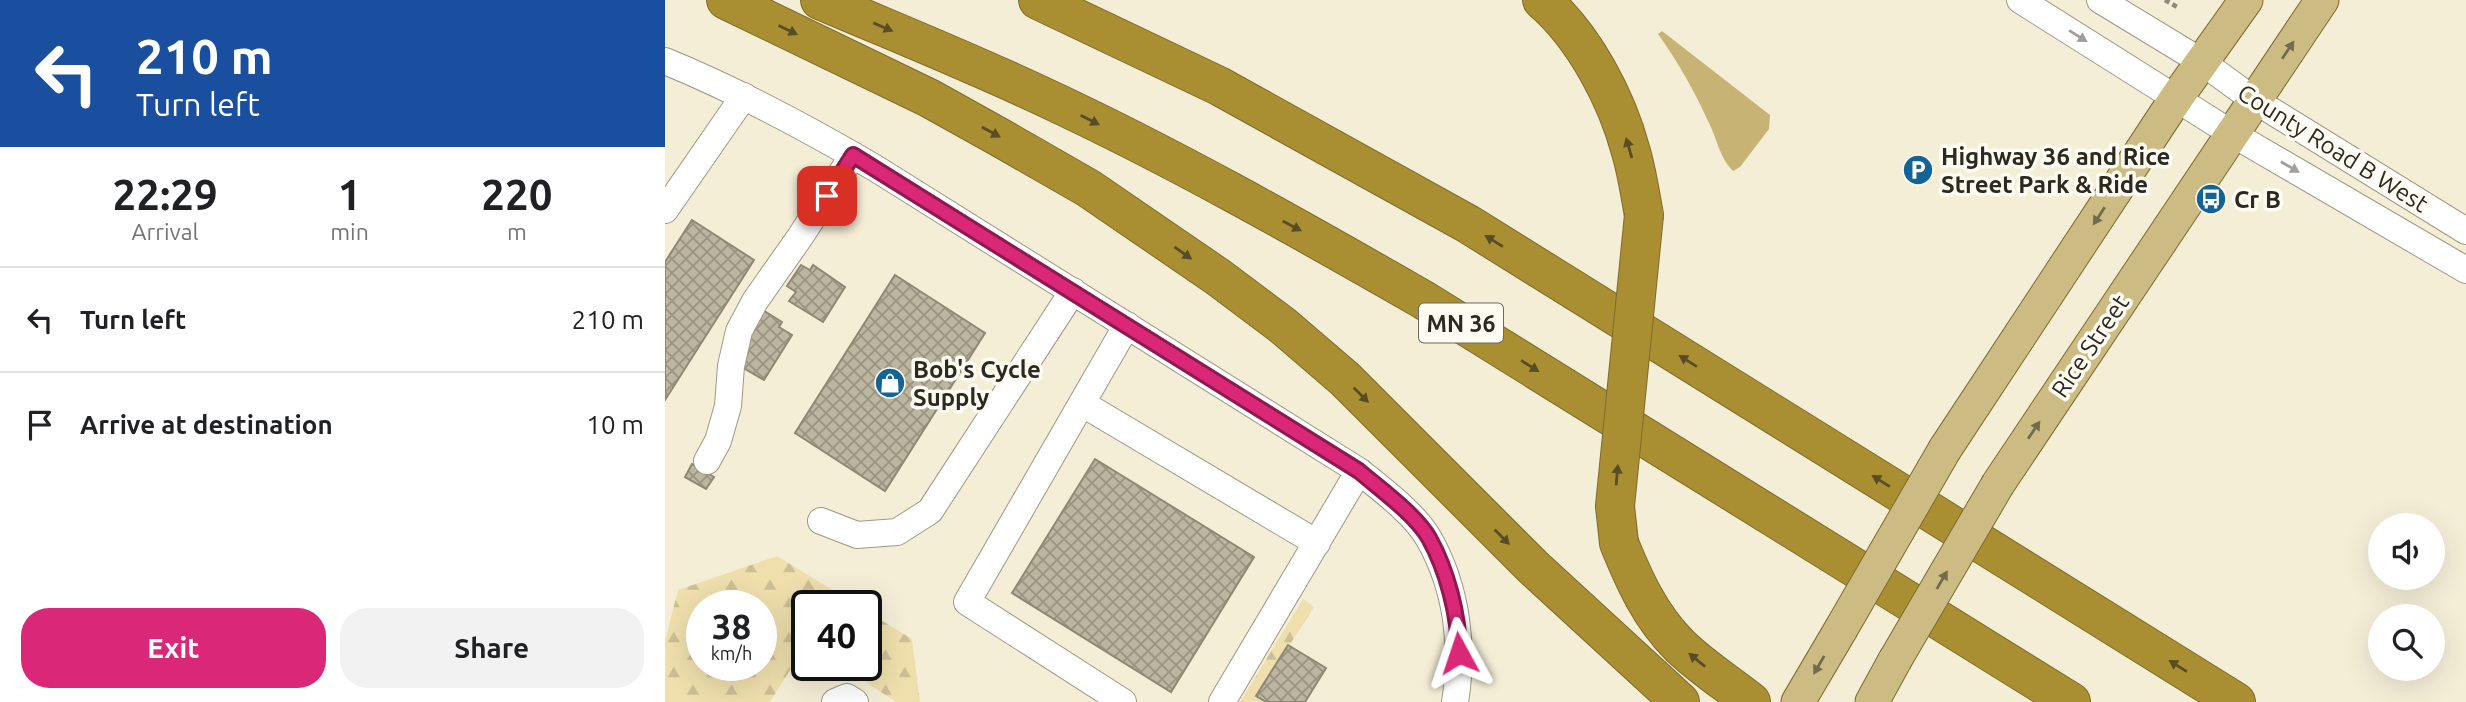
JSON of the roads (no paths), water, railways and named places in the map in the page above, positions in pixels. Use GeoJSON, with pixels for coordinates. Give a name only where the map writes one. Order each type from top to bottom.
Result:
{"type":"FeatureCollection","features":[{"type":"Feature","properties":{"kind":"highway"},"geometry":{"type":"LineString","coordinates":[[726,0],[929,99],[999,137],[1088,188],[1218,277],[1282,325],[1345,379],[1533,567],[1680,702]]}},
{"type":"Feature","properties":{"kind":"highway","name":"MN 36"},"geometry":{"type":"LineString","coordinates":[[820,0],[1044,97],[1164,157],[1337,250],[1422,299],[2071,702]]}},
{"type":"Feature","properties":{"kind":"highway"},"geometry":{"type":"LineString","coordinates":[[1038,0],[1219,86],[1468,224],[2236,702]]}},
{"type":"Feature","properties":{"kind":"highway"},"geometry":{"type":"LineString","coordinates":[[1542,0],[1585,50],[1612,99],[1631,151],[1644,215],[1615,506],[1619,543],[1632,576],[1650,609],[1679,645],[1751,702]]}},
{"type":"Feature","properties":{"kind":"highway"},"geometry":{"type":"LineString","coordinates":[[1533,567],[1647,702]]}},
{"type":"Feature","properties":{"kind":"main road"},"geometry":{"type":"LineString","coordinates":[[1798,702],[1945,449],[2177,97],[2246,0]]}},
{"type":"Feature","properties":{"kind":"main road","name":"Rice Street"},"geometry":{"type":"LineString","coordinates":[[1872,702],[1998,484],[2322,0]]}},
{"type":"Feature","properties":{"kind":"street","name":"County Road B West"},"geometry":{"type":"LineString","coordinates":[[2020,0],[2231,133],[2466,270]]}},
{"type":"Feature","properties":{"kind":"street","name":"County Road B West"},"geometry":{"type":"LineString","coordinates":[[2100,0],[2201,62],[2254,100],[2466,231]]}},
{"type":"Feature","properties":{"kind":"street"},"geometry":{"type":"LineString","coordinates":[[665,61],[801,124],[1359,471],[1396,502],[1429,537],[1447,583],[1459,630],[1459,675],[1455,702]]}},
{"type":"Feature","properties":{"kind":"street"},"geometry":{"type":"LineString","coordinates":[[665,210],[744,96]]}},
{"type":"Feature","properties":{"kind":"street"},"geometry":{"type":"LineString","coordinates":[[707,461],[718,441],[728,406],[731,366],[739,331],[755,300],[853,155]]}},
{"type":"Feature","properties":{"kind":"street"},"geometry":{"type":"LineString","coordinates":[[821,521],[857,535],[897,532],[930,511],[1073,292]]}},
{"type":"Feature","properties":{"kind":"street"},"geometry":{"type":"LineString","coordinates":[[1123,702],[967,602],[1127,326]]}},
{"type":"Feature","properties":{"kind":"street"},"geometry":{"type":"LineString","coordinates":[[1083,404],[1317,543]]}},
{"type":"Feature","properties":{"kind":"street"},"geometry":{"type":"LineString","coordinates":[[1222,702],[1359,471]]}},
{"type":"Feature","properties":{"kind":"street"},"geometry":{"type":"LineString","coordinates":[[835,702],[847,697],[855,702]]}},
{"type":"Feature","properties":{"kind":"place","name":"Highway 36 and Rice Street Park & Ride"},"geometry":{"type":"Point","coordinates":[1918,170]}},
{"type":"Feature","properties":{"kind":"place","name":"Cr B"},"geometry":{"type":"Point","coordinates":[2211,199]}},
{"type":"Feature","properties":{"kind":"place","name":"Bob's Cycle Supply"},"geometry":{"type":"Point","coordinates":[890,383]}}]}
